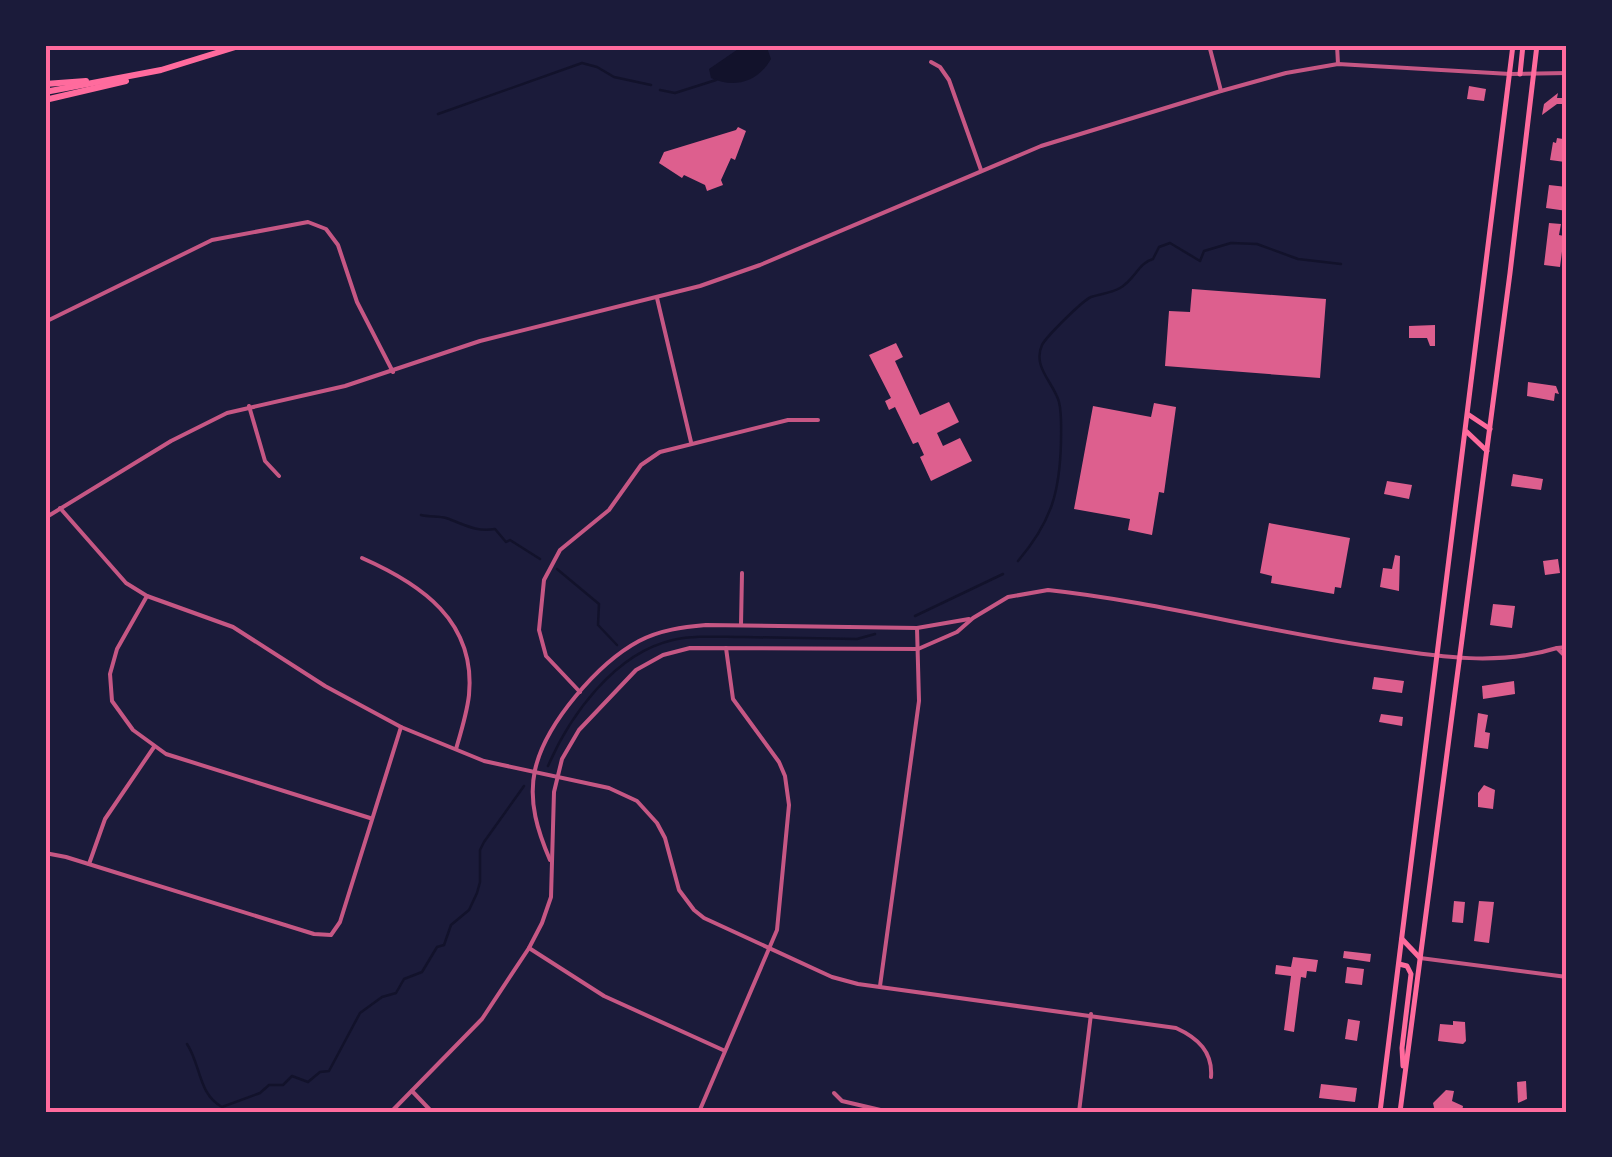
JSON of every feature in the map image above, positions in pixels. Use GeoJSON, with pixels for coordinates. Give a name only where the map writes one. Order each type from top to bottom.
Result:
{"type":"FeatureCollection","features":[{"type":"Feature","properties":{"kind":"highway"},"geometry":{"type":"LineString","coordinates":[[45,100],[242,45]]}},
{"type":"Feature","properties":{"kind":"highway"},"geometry":{"type":"LineString","coordinates":[[45,92],[161,70]]}},
{"type":"Feature","properties":{"kind":"highway"},"geometry":{"type":"LineString","coordinates":[[45,84],[117,79]]}},
{"type":"Feature","properties":{"kind":"main road"},"geometry":{"type":"LineString","coordinates":[[1380,1112],[1513,45]]}},
{"type":"Feature","properties":{"kind":"main road"},"geometry":{"type":"LineString","coordinates":[[1520,74],[1523,45]]}},
{"type":"Feature","properties":{"kind":"main road"},"geometry":{"type":"LineString","coordinates":[[1400,1112],[1537,45]]}},
{"type":"Feature","properties":{"kind":"main road"},"geometry":{"type":"LineString","coordinates":[[1469,415],[1490,430]]}},
{"type":"Feature","properties":{"kind":"main road"},"geometry":{"type":"LineString","coordinates":[[1466,432],[1487,451]]}},
{"type":"Feature","properties":{"kind":"main road"},"geometry":{"type":"LineString","coordinates":[[1402,939],[1420,958]]}},
{"type":"Feature","properties":{"kind":"main road"},"geometry":{"type":"LineString","coordinates":[[1398,964],[1407,966],[1411,974],[1402,1048],[1404,1079]]}},
{"type":"Feature","properties":{"kind":"street"},"geometry":{"type":"LineString","coordinates":[[1209,45],[1221,91]]}},
{"type":"Feature","properties":{"kind":"street"},"geometry":{"type":"LineString","coordinates":[[1337,45],[1338,64]]}},
{"type":"Feature","properties":{"kind":"street"},"geometry":{"type":"LineString","coordinates":[[931,62],[940,66],[948,80],[981,170]]}},
{"type":"Feature","properties":{"kind":"street"},"geometry":{"type":"LineString","coordinates":[[45,518],[190,430],[249,406],[345,386],[480,341],[658,298],[760,265],[981,170],[1066,138],[1221,91],[1338,64],[1535,75],[1567,73]]}},
{"type":"Feature","properties":{"kind":"street"},"geometry":{"type":"LineString","coordinates":[[45,322],[212,240],[308,222],[326,229],[338,244],[357,302],[393,372]]}},
{"type":"Feature","properties":{"kind":"street"},"geometry":{"type":"LineString","coordinates":[[658,298],[691,442]]}},
{"type":"Feature","properties":{"kind":"street"},"geometry":{"type":"LineString","coordinates":[[249,406],[265,461],[279,476]]}},
{"type":"Feature","properties":{"kind":"street"},"geometry":{"type":"LineString","coordinates":[[580,692],[553,666],[541,644],[539,616],[547,569],[560,550],[616,503],[641,465],[660,452],[788,420],[818,420]]}},
{"type":"Feature","properties":{"kind":"street"},"geometry":{"type":"LineString","coordinates":[[60,508],[112,570],[147,596],[233,627],[342,696],[401,727],[484,761],[608,788],[637,801],[648,810],[665,838],[685,901],[704,918],[832,977],[880,988],[1162,1024],[1185,1032],[1208,1052],[1211,1076]]}},
{"type":"Feature","properties":{"kind":"street"},"geometry":{"type":"LineString","coordinates":[[362,558],[424,591],[457,632],[466,662],[469,694],[456,749]]}},
{"type":"Feature","properties":{"kind":"street"},"geometry":{"type":"LineString","coordinates":[[741,624],[742,573]]}},
{"type":"Feature","properties":{"kind":"street"},"geometry":{"type":"LineString","coordinates":[[391,1112],[482,1019],[529,948],[547,912],[557,776],[571,740],[636,670],[676,651],[918,650],[956,632],[1018,593],[1048,590],[1438,656],[1518,655],[1567,647]]}},
{"type":"Feature","properties":{"kind":"street"},"geometry":{"type":"LineString","coordinates":[[147,596],[117,649],[110,674],[112,701],[124,720],[154,748],[181,759],[371,818]]}},
{"type":"Feature","properties":{"kind":"street"},"geometry":{"type":"LineString","coordinates":[[552,865],[536,821],[534,772],[551,729],[580,692],[624,651],[656,634],[688,626],[917,628],[973,618]]}},
{"type":"Feature","properties":{"kind":"street"},"geometry":{"type":"LineString","coordinates":[[880,988],[919,702],[917,628]]}},
{"type":"Feature","properties":{"kind":"street"},"geometry":{"type":"LineString","coordinates":[[699,1112],[780,916],[788,792],[779,762],[733,699],[726,648]]}},
{"type":"Feature","properties":{"kind":"street"},"geometry":{"type":"LineString","coordinates":[[1557,648],[1567,658]]}},
{"type":"Feature","properties":{"kind":"street"},"geometry":{"type":"LineString","coordinates":[[45,853],[314,934],[331,935],[340,922],[401,727]]}},
{"type":"Feature","properties":{"kind":"street"},"geometry":{"type":"LineString","coordinates":[[89,864],[105,820],[154,748]]}},
{"type":"Feature","properties":{"kind":"street"},"geometry":{"type":"LineString","coordinates":[[529,948],[604,996],[723,1050]]}},
{"type":"Feature","properties":{"kind":"street"},"geometry":{"type":"LineString","coordinates":[[1420,958],[1567,977]]}},
{"type":"Feature","properties":{"kind":"street"},"geometry":{"type":"LineString","coordinates":[[1078,1112],[1091,1014]]}},
{"type":"Feature","properties":{"kind":"street"},"geometry":{"type":"LineString","coordinates":[[412,1091],[432,1112]]}},
{"type":"Feature","properties":{"kind":"street"},"geometry":{"type":"LineString","coordinates":[[834,1093],[849,1103],[889,1112]]}},
{"type":"Feature","properties":{"kind":"shaded area"},"geometry":{"type":"Polygon","coordinates":[[[744,45],[766,45],[771,59],[766,67],[737,83],[711,78],[709,69],[744,45]]]}},
{"type":"Feature","properties":{"kind":"building"},"geometry":{"type":"Polygon","coordinates":[[[1469,86],[1486,89],[1484,101],[1467,99],[1469,86]]]}},
{"type":"Feature","properties":{"kind":"building"},"geometry":{"type":"Polygon","coordinates":[[[1558,93],[1562,104],[1542,115],[1544,104],[1558,93]]]}},
{"type":"Feature","properties":{"kind":"building"},"geometry":{"type":"Polygon","coordinates":[[[738,127],[746,131],[735,160],[731,158],[721,180],[723,185],[707,191],[705,185],[684,175],[682,178],[659,163],[664,152],[738,127]]]}},
{"type":"Feature","properties":{"kind":"building"},"geometry":{"type":"Polygon","coordinates":[[[1557,138],[1567,144],[1565,162],[1550,160],[1557,138]]]}},
{"type":"Feature","properties":{"kind":"building"},"geometry":{"type":"Polygon","coordinates":[[[1549,185],[1567,187],[1567,211],[1546,208],[1549,185]]]}},
{"type":"Feature","properties":{"kind":"building"},"geometry":{"type":"Polygon","coordinates":[[[1549,223],[1561,224],[1559,235],[1564,236],[1560,267],[1544,265],[1549,223]]]}},
{"type":"Feature","properties":{"kind":"building"},"geometry":{"type":"Polygon","coordinates":[[[1192,289],[1326,299],[1320,378],[1165,366],[1169,311],[1190,312],[1192,289]]]}},
{"type":"Feature","properties":{"kind":"building"},"geometry":{"type":"Polygon","coordinates":[[[1435,325],[1435,346],[1430,346],[1427,338],[1409,338],[1409,326],[1435,325]]]}},
{"type":"Feature","properties":{"kind":"building"},"geometry":{"type":"Polygon","coordinates":[[[896,343],[903,357],[895,361],[920,415],[949,402],[959,422],[937,433],[943,446],[960,438],[972,461],[931,481],[918,442],[913,444],[895,407],[889,410],[885,401],[891,398],[869,355],[896,343]]]}},
{"type":"Feature","properties":{"kind":"building"},"geometry":{"type":"Polygon","coordinates":[[[1528,382],[1556,386],[1559,394],[1555,393],[1554,401],[1527,396],[1528,382]]]}},
{"type":"Feature","properties":{"kind":"building"},"geometry":{"type":"Polygon","coordinates":[[[1154,403],[1176,407],[1164,493],[1159,492],[1152,535],[1128,530],[1130,519],[1074,509],[1093,406],[1151,417],[1154,403]]]}},
{"type":"Feature","properties":{"kind":"building"},"geometry":{"type":"Polygon","coordinates":[[[1513,474],[1543,479],[1541,490],[1511,486],[1513,474]]]}},
{"type":"Feature","properties":{"kind":"building"},"geometry":{"type":"Polygon","coordinates":[[[1387,481],[1412,485],[1409,499],[1384,494],[1387,481]]]}},
{"type":"Feature","properties":{"kind":"building"},"geometry":{"type":"Polygon","coordinates":[[[1269,523],[1350,538],[1341,588],[1335,587],[1334,594],[1271,583],[1272,576],[1260,573],[1269,523]]]}},
{"type":"Feature","properties":{"kind":"building"},"geometry":{"type":"Polygon","coordinates":[[[1395,555],[1400,556],[1399,591],[1380,587],[1383,568],[1392,569],[1395,555]]]}},
{"type":"Feature","properties":{"kind":"building"},"geometry":{"type":"Polygon","coordinates":[[[1558,559],[1560,573],[1545,575],[1543,561],[1558,559]]]}},
{"type":"Feature","properties":{"kind":"building"},"geometry":{"type":"Polygon","coordinates":[[[1493,604],[1515,606],[1512,628],[1490,625],[1493,604]]]}},
{"type":"Feature","properties":{"kind":"building"},"geometry":{"type":"Polygon","coordinates":[[[1374,677],[1404,681],[1402,693],[1372,689],[1374,677]]]}},
{"type":"Feature","properties":{"kind":"building"},"geometry":{"type":"Polygon","coordinates":[[[1514,681],[1515,694],[1483,699],[1482,686],[1514,681]]]}},
{"type":"Feature","properties":{"kind":"building"},"geometry":{"type":"Polygon","coordinates":[[[1478,713],[1488,715],[1488,749],[1474,747],[1478,713]]]}},
{"type":"Feature","properties":{"kind":"building"},"geometry":{"type":"Polygon","coordinates":[[[1381,714],[1403,717],[1402,726],[1379,722],[1381,714]]]}},
{"type":"Feature","properties":{"kind":"building"},"geometry":{"type":"Polygon","coordinates":[[[1484,785],[1495,790],[1493,809],[1478,807],[1478,793],[1484,785]]]}},
{"type":"Feature","properties":{"kind":"building"},"geometry":{"type":"Polygon","coordinates":[[[1454,901],[1465,902],[1463,923],[1452,922],[1454,901]]]}},
{"type":"Feature","properties":{"kind":"building"},"geometry":{"type":"Polygon","coordinates":[[[1479,901],[1494,902],[1489,943],[1474,941],[1479,901]]]}},
{"type":"Feature","properties":{"kind":"building"},"geometry":{"type":"Polygon","coordinates":[[[1344,951],[1371,954],[1370,962],[1343,958],[1344,951]]]}},
{"type":"Feature","properties":{"kind":"building"},"geometry":{"type":"Polygon","coordinates":[[[1293,957],[1318,960],[1316,972],[1307,971],[1306,978],[1301,977],[1294,1032],[1284,1030],[1291,976],[1275,974],[1276,965],[1291,967],[1293,957]]]}},
{"type":"Feature","properties":{"kind":"building"},"geometry":{"type":"Polygon","coordinates":[[[1347,967],[1364,969],[1362,985],[1345,983],[1347,967]]]}},
{"type":"Feature","properties":{"kind":"building"},"geometry":{"type":"Polygon","coordinates":[[[1348,1019],[1360,1021],[1357,1041],[1345,1039],[1348,1019]]]}},
{"type":"Feature","properties":{"kind":"building"},"geometry":{"type":"Polygon","coordinates":[[[1453,1021],[1465,1022],[1463,1044],[1438,1041],[1440,1024],[1453,1025],[1453,1021]]]}},
{"type":"Feature","properties":{"kind":"building"},"geometry":{"type":"Polygon","coordinates":[[[1526,1081],[1527,1099],[1518,1103],[1517,1082],[1526,1081]]]}},
{"type":"Feature","properties":{"kind":"building"},"geometry":{"type":"Polygon","coordinates":[[[1321,1084],[1357,1088],[1355,1102],[1319,1098],[1321,1084]]]}},
{"type":"Feature","properties":{"kind":"building"},"geometry":{"type":"Polygon","coordinates":[[[1446,1090],[1454,1091],[1452,1101],[1463,1106],[1462,1112],[1435,1112],[1433,1103],[1446,1090]]]}},
{"type":"Feature","properties":{"kind":"waterway"},"geometry":{"type":"LineString","coordinates":[[438,114],[582,63],[614,77],[651,85]]}},
{"type":"Feature","properties":{"kind":"waterway"},"geometry":{"type":"LineString","coordinates":[[660,90],[675,93],[716,80]]}},
{"type":"Feature","properties":{"kind":"waterway"},"geometry":{"type":"LineString","coordinates":[[1018,561],[1046,519],[1059,475],[1060,407],[1042,368],[1040,353],[1045,341],[1073,312],[1091,297],[1125,285],[1153,259],[1159,247],[1170,243],[1200,261],[1204,251],[1231,243],[1257,244],[1298,259],[1341,264]]}},
{"type":"Feature","properties":{"kind":"waterway"},"geometry":{"type":"LineString","coordinates":[[421,515],[495,529],[506,542],[510,540],[540,559]]}},
{"type":"Feature","properties":{"kind":"waterway"},"geometry":{"type":"LineString","coordinates":[[557,569],[599,604],[598,625],[617,645]]}},
{"type":"Feature","properties":{"kind":"waterway"},"geometry":{"type":"LineString","coordinates":[[915,616],[1003,574]]}},
{"type":"Feature","properties":{"kind":"waterway"},"geometry":{"type":"LineString","coordinates":[[548,766],[569,727],[597,689],[632,658],[652,647],[698,637],[857,639],[875,634]]}},
{"type":"Feature","properties":{"kind":"waterway"},"geometry":{"type":"LineString","coordinates":[[187,1044],[208,1095],[222,1107],[260,1093],[269,1085],[283,1085],[292,1076],[308,1082],[320,1072],[329,1071],[360,1013],[382,997],[396,993],[404,979],[422,972],[437,947],[444,945],[451,925],[469,910],[480,882],[480,850],[524,786]]}}]}
